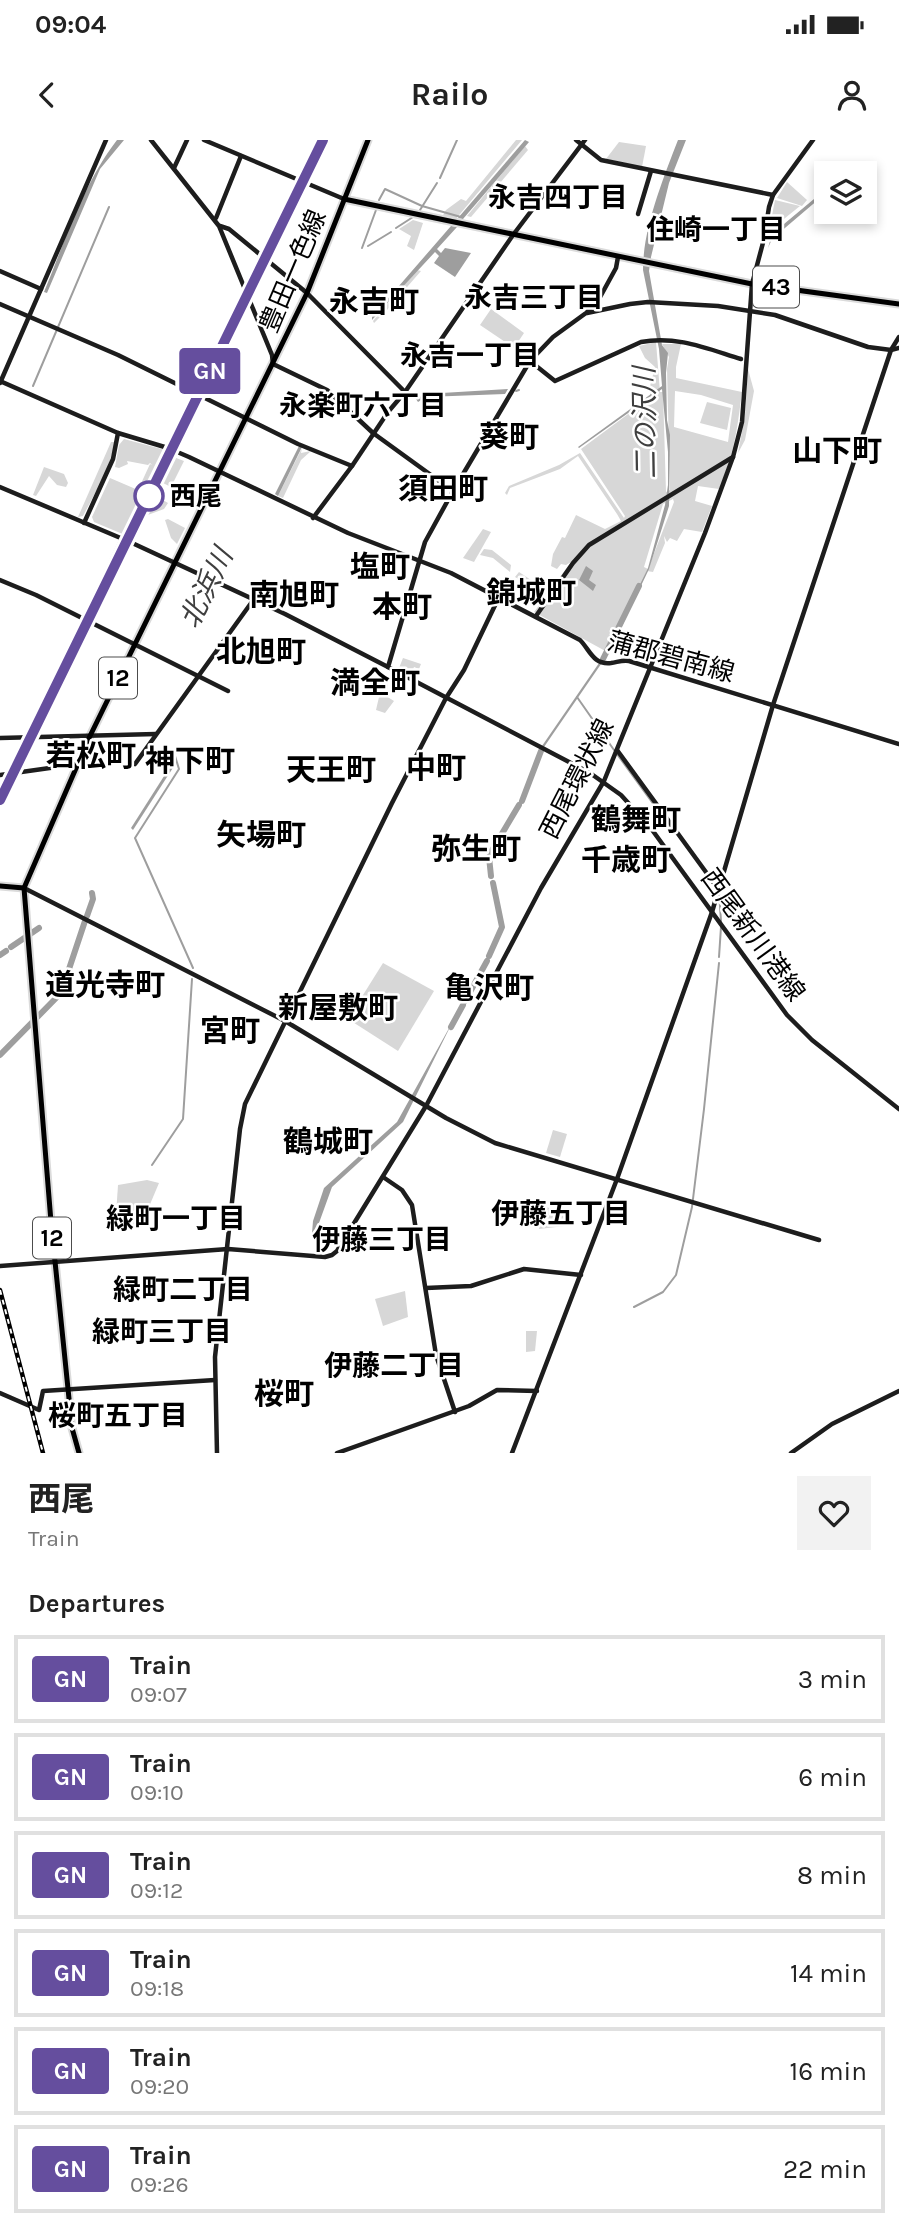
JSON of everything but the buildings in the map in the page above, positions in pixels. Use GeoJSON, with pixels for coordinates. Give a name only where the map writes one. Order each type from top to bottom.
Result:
{"type":"FeatureCollection","features":[{"type":"Feature","properties":{"kind":"main road","name":"豊田一色線"},"geometry":{"type":"LineString","coordinates":[[79,1453],[72,1428],[55,1262],[24,888],[90,736],[307,293],[368,140]]}},
{"type":"Feature","properties":{"kind":"main road","name":"43"},"geometry":{"type":"LineString","coordinates":[[344,199],[752,284],[899,304]]}},
{"type":"Feature","properties":{"kind":"main road"},"geometry":{"type":"LineString","coordinates":[[0,886],[24,888]]}},
{"type":"Feature","properties":{"kind":"street"},"geometry":{"type":"LineString","coordinates":[[0,382],[106,140]]}},
{"type":"Feature","properties":{"kind":"street"},"geometry":{"type":"LineString","coordinates":[[151,140],[219,226],[273,363],[327,390],[373,433],[453,491]]}},
{"type":"Feature","properties":{"kind":"street"},"geometry":{"type":"LineString","coordinates":[[174,168],[187,140]]}},
{"type":"Feature","properties":{"kind":"street"},"geometry":{"type":"LineString","coordinates":[[204,140],[344,199]]}},
{"type":"Feature","properties":{"kind":"street"},"geometry":{"type":"LineString","coordinates":[[576,140],[583,142],[601,160],[773,195],[813,140]]}},
{"type":"Feature","properties":{"kind":"street"},"geometry":{"type":"LineString","coordinates":[[313,518],[405,392],[513,235],[583,142]]}},
{"type":"Feature","properties":{"kind":"street"},"geometry":{"type":"LineString","coordinates":[[215,219],[241,156]]}},
{"type":"Feature","properties":{"kind":"street"},"geometry":{"type":"LineString","coordinates":[[638,214],[651,171]]}},
{"type":"Feature","properties":{"kind":"street","name":"西尾環状線"},"geometry":{"type":"LineString","coordinates":[[0,1266],[228,1249],[300,1256],[332,1255],[426,1106],[541,888],[604,782],[733,457],[742,422],[752,284],[773,195]]}},
{"type":"Feature","properties":{"kind":"street"},"geometry":{"type":"LineString","coordinates":[[219,226],[229,229],[307,293],[405,392]]}},
{"type":"Feature","properties":{"kind":"street"},"geometry":{"type":"LineString","coordinates":[[194,393],[264,256]]}},
{"type":"Feature","properties":{"kind":"street"},"geometry":{"type":"LineString","coordinates":[[387,667],[426,539],[453,491],[530,361],[553,337],[586,313],[599,299],[616,268],[618,257]]}},
{"type":"Feature","properties":{"kind":"street"},"geometry":{"type":"LineString","coordinates":[[0,271],[41,289]]}},
{"type":"Feature","properties":{"kind":"street"},"geometry":{"type":"LineString","coordinates":[[599,299],[605,306],[613,307]]}},
{"type":"Feature","properties":{"kind":"street"},"geometry":{"type":"LineString","coordinates":[[586,313],[648,302],[703,304],[751,310],[801,323],[868,347],[891,350],[899,348]]}},
{"type":"Feature","properties":{"kind":"street"},"geometry":{"type":"LineString","coordinates":[[0,304],[118,355],[246,419],[352,466]]}},
{"type":"Feature","properties":{"kind":"street"},"geometry":{"type":"LineString","coordinates":[[512,1453],[617,1179],[712,912],[773,705],[891,350],[899,337]]}},
{"type":"Feature","properties":{"kind":"street"},"geometry":{"type":"LineString","coordinates":[[530,361],[555,381],[641,342],[654,340],[681,341],[741,359]]}},
{"type":"Feature","properties":{"kind":"street","name":"蒲郡碧南線"},"geometry":{"type":"LineString","coordinates":[[0,382],[118,433],[168,448],[313,518],[451,573],[580,640],[598,660],[609,663],[624,660],[651,667],[899,744]]}},
{"type":"Feature","properties":{"kind":"street"},"geometry":{"type":"LineString","coordinates":[[85,523],[113,459],[118,433]]}},
{"type":"Feature","properties":{"kind":"street"},"geometry":{"type":"LineString","coordinates":[[536,616],[589,545],[733,457]]}},
{"type":"Feature","properties":{"kind":"street","name":"西尾新川港線"},"geometry":{"type":"LineString","coordinates":[[0,487],[130,542],[254,599],[604,782],[636,808],[787,1015],[899,1109]]}},
{"type":"Feature","properties":{"kind":"street"},"geometry":{"type":"LineString","coordinates":[[8,774],[122,539]]}},
{"type":"Feature","properties":{"kind":"street"},"geometry":{"type":"LineString","coordinates":[[18,772],[130,542]]}},
{"type":"Feature","properties":{"kind":"street"},"geometry":{"type":"LineString","coordinates":[[0,580],[36,595],[228,691]]}},
{"type":"Feature","properties":{"kind":"street"},"geometry":{"type":"LineString","coordinates":[[217,1453],[215,1380],[219,1325],[242,1113],[254,1083],[391,803],[446,698],[464,670],[499,597]]}},
{"type":"Feature","properties":{"kind":"street"},"geometry":{"type":"LineString","coordinates":[[135,764],[254,599]]}},
{"type":"Feature","properties":{"kind":"street"},"geometry":{"type":"LineString","coordinates":[[0,738],[157,734]]}},
{"type":"Feature","properties":{"kind":"street"},"geometry":{"type":"LineString","coordinates":[[617,750],[719,890]]}},
{"type":"Feature","properties":{"kind":"street"},"geometry":{"type":"LineString","coordinates":[[0,775],[78,764]]}},
{"type":"Feature","properties":{"kind":"street"},"geometry":{"type":"LineString","coordinates":[[24,888],[285,1021],[472,1133],[495,1143],[819,1240]]}},
{"type":"Feature","properties":{"kind":"street"},"geometry":{"type":"LineString","coordinates":[[383,1177],[402,1189],[412,1205],[436,1355],[454,1412]]}},
{"type":"Feature","properties":{"kind":"street"},"geometry":{"type":"LineString","coordinates":[[426,1287],[471,1286],[524,1269],[581,1275]]}},
{"type":"Feature","properties":{"kind":"street"},"geometry":{"type":"LineString","coordinates":[[0,1393],[39,1410],[43,1391],[215,1380]]}},
{"type":"Feature","properties":{"kind":"street"},"geometry":{"type":"LineString","coordinates":[[337,1453],[454,1412],[497,1390],[537,1391]]}},
{"type":"Feature","properties":{"kind":"street"},"geometry":{"type":"LineString","coordinates":[[791,1453],[832,1424],[899,1391]]}},
{"type":"Feature","properties":{"kind":"shaded area"},"geometry":{"type":"Polygon","coordinates":[[[117,140],[124,140],[100,169],[47,293],[44,292],[84,194],[117,140]]]}},
{"type":"Feature","properties":{"kind":"shaded area"},"geometry":{"type":"Polygon","coordinates":[[[516,140],[522,140],[455,220],[442,217],[446,210],[461,199],[466,201],[516,140]]]}},
{"type":"Feature","properties":{"kind":"shaded area"},"geometry":{"type":"Polygon","coordinates":[[[525,140],[529,142],[463,219],[458,218],[525,140]]]}},
{"type":"Feature","properties":{"kind":"shaded area"},"geometry":{"type":"Polygon","coordinates":[[[678,140],[686,140],[669,183],[649,271],[662,345],[668,353],[666,373],[670,435],[669,506],[649,569],[610,651],[544,747],[542,746],[608,650],[648,568],[665,505],[668,452],[662,389],[578,447],[662,386],[659,349],[643,270],[644,254],[655,204],[678,140]]]}},
{"type":"Feature","properties":{"kind":"shaded area"},"geometry":{"type":"Polygon","coordinates":[[[619,142],[646,146],[642,167],[606,159],[619,142]]]}},
{"type":"Feature","properties":{"kind":"shaded area"},"geometry":{"type":"Polygon","coordinates":[[[525,146],[528,150],[471,217],[467,216],[525,146]]]}},
{"type":"Feature","properties":{"kind":"shaded area"},"geometry":{"type":"Polygon","coordinates":[[[787,182],[807,200],[802,206],[777,198],[787,182]]]}},
{"type":"Feature","properties":{"kind":"shaded area"},"geometry":{"type":"Polygon","coordinates":[[[814,199],[814,203],[772,239],[768,248],[772,234],[814,199]]]}},
{"type":"Feature","properties":{"kind":"shaded area"},"geometry":{"type":"Polygon","coordinates":[[[775,200],[800,206],[769,231],[775,200]]]}},
{"type":"Feature","properties":{"kind":"shaded area"},"geometry":{"type":"Polygon","coordinates":[[[288,206],[292,208],[268,256],[265,254],[288,206]]]}},
{"type":"Feature","properties":{"kind":"shaded area"},"geometry":{"type":"Polygon","coordinates":[[[413,220],[423,223],[414,250],[407,246],[411,236],[399,229],[413,220]]]}},
{"type":"Feature","properties":{"kind":"shaded area"},"geometry":{"type":"Polygon","coordinates":[[[451,226],[457,227],[437,249],[441,253],[445,248],[471,253],[455,277],[434,263],[439,256],[435,252],[372,320],[372,317],[451,226]]]}},
{"type":"Feature","properties":{"kind":"shaded area"},"geometry":{"type":"Polygon","coordinates":[[[417,270],[421,271],[374,323],[373,321],[417,270]]]}},
{"type":"Feature","properties":{"kind":"shaded area"},"geometry":{"type":"Polygon","coordinates":[[[246,300],[247,303],[202,395],[200,394],[246,300]]]}},
{"type":"Feature","properties":{"kind":"shaded area"},"geometry":{"type":"Polygon","coordinates":[[[491,309],[524,333],[514,348],[480,325],[491,309]]]}},
{"type":"Feature","properties":{"kind":"shaded area"},"geometry":{"type":"Polygon","coordinates":[[[656,342],[660,392],[663,392],[666,492],[670,490],[669,357],[662,344],[681,344],[676,378],[742,392],[732,452],[719,489],[698,486],[695,501],[712,506],[702,532],[684,529],[677,541],[670,538],[667,542],[664,536],[665,543],[653,572],[647,571],[609,653],[534,612],[547,595],[515,577],[519,572],[549,592],[571,562],[561,564],[557,569],[551,566],[553,554],[562,537],[565,538],[576,515],[605,529],[621,521],[617,514],[578,456],[560,469],[510,488],[507,495],[505,493],[509,486],[580,453],[624,518],[581,449],[651,397],[649,390],[655,367],[645,358],[639,346],[656,342]],[[675,391],[674,427],[728,442],[733,405],[701,395],[675,391]],[[673,499],[663,504],[644,567],[648,569],[674,502],[673,499]]]}},
{"type":"Feature","properties":{"kind":"shaded area"},"geometry":{"type":"Polygon","coordinates":[[[748,369],[754,391],[745,440],[738,453],[745,415],[748,369]]]}},
{"type":"Feature","properties":{"kind":"shaded area"},"geometry":{"type":"Polygon","coordinates":[[[508,389],[505,394],[426,397],[418,402],[416,399],[425,394],[508,389]]]}},
{"type":"Feature","properties":{"kind":"shaded area"},"geometry":{"type":"Polygon","coordinates":[[[707,402],[731,408],[727,430],[700,423],[707,402]]]}},
{"type":"Feature","properties":{"kind":"shaded area"},"geometry":{"type":"Polygon","coordinates":[[[124,439],[173,452],[171,456],[184,461],[171,487],[163,483],[156,496],[168,503],[164,509],[145,516],[129,541],[124,539],[125,535],[94,522],[92,517],[110,478],[138,490],[150,464],[152,465],[150,463],[148,465],[127,461],[128,464],[115,467],[119,445],[124,439]]]}},
{"type":"Feature","properties":{"kind":"shaded area"},"geometry":{"type":"Polygon","coordinates":[[[111,442],[115,442],[106,471],[83,516],[78,517],[111,442]]]}},
{"type":"Feature","properties":{"kind":"shaded area","name":"北浜川"},"geometry":{"type":"Polygon","coordinates":[[[299,446],[302,447],[278,496],[275,494],[299,446]]]}},
{"type":"Feature","properties":{"kind":"shaded area"},"geometry":{"type":"Polygon","coordinates":[[[302,448],[301,453],[311,451],[301,460],[283,498],[278,496],[302,448]]]}},
{"type":"Feature","properties":{"kind":"shaded area"},"geometry":{"type":"Polygon","coordinates":[[[44,467],[64,474],[68,483],[66,487],[57,485],[49,476],[36,496],[33,495],[44,467]]]}},
{"type":"Feature","properties":{"kind":"shaded area"},"geometry":{"type":"Polygon","coordinates":[[[165,520],[185,528],[177,544],[171,538],[165,520]]]}},
{"type":"Feature","properties":{"kind":"shaded area"},"geometry":{"type":"Polygon","coordinates":[[[483,529],[491,532],[474,562],[463,558],[483,529]]]}},
{"type":"Feature","properties":{"kind":"shaded area"},"geometry":{"type":"Polygon","coordinates":[[[484,549],[492,550],[511,565],[510,572],[493,558],[480,555],[484,549]]]}},
{"type":"Feature","properties":{"kind":"shaded area"},"geometry":{"type":"Polygon","coordinates":[[[586,566],[593,571],[589,580],[596,585],[593,591],[579,580],[586,566]]]}},
{"type":"Feature","properties":{"kind":"shaded area"},"geometry":{"type":"Polygon","coordinates":[[[403,658],[421,664],[419,669],[414,667],[411,674],[399,668],[403,658]]]}},
{"type":"Feature","properties":{"kind":"shaded area"},"geometry":{"type":"Polygon","coordinates":[[[377,679],[388,685],[386,696],[394,701],[385,713],[376,710],[379,697],[383,697],[384,687],[377,679]]]}},
{"type":"Feature","properties":{"kind":"shaded area"},"geometry":{"type":"Polygon","coordinates":[[[173,762],[176,763],[133,830],[131,828],[173,762]]]}},
{"type":"Feature","properties":{"kind":"shaded area"},"geometry":{"type":"Polygon","coordinates":[[[383,963],[434,991],[398,1051],[348,1019],[383,963]]]}},
{"type":"Feature","properties":{"kind":"shaded area"},"geometry":{"type":"Polygon","coordinates":[[[453,1021],[403,1122],[332,1187],[315,1234],[312,1233],[313,1221],[324,1188],[397,1122],[453,1021]]]}},
{"type":"Feature","properties":{"kind":"shaded area"},"geometry":{"type":"Polygon","coordinates":[[[553,1130],[567,1134],[560,1157],[546,1153],[553,1130]]]}},
{"type":"Feature","properties":{"kind":"shaded area"},"geometry":{"type":"Polygon","coordinates":[[[147,1180],[159,1183],[140,1228],[115,1230],[118,1185],[147,1180]]]}},
{"type":"Feature","properties":{"kind":"shaded area"},"geometry":{"type":"Polygon","coordinates":[[[536,1204],[570,1214],[565,1226],[539,1229],[536,1204]]]}},
{"type":"Feature","properties":{"kind":"shaded area"},"geometry":{"type":"Polygon","coordinates":[[[405,1291],[408,1317],[383,1326],[375,1299],[405,1291]]]}},
{"type":"Feature","properties":{"kind":"shaded area"},"geometry":{"type":"Polygon","coordinates":[[[526,1331],[537,1331],[535,1351],[526,1352],[526,1331]]]}},
{"type":"Feature","properties":{"kind":"waterway"},"geometry":{"type":"LineString","coordinates":[[440,178],[457,140]]}},
{"type":"Feature","properties":{"kind":"waterway"},"geometry":{"type":"LineString","coordinates":[[420,210],[437,183]]}},
{"type":"Feature","properties":{"kind":"waterway"},"geometry":{"type":"LineString","coordinates":[[379,200],[385,189],[422,206],[461,217]]}},
{"type":"Feature","properties":{"kind":"waterway"},"geometry":{"type":"LineString","coordinates":[[33,386],[109,207]]}},
{"type":"Feature","properties":{"kind":"waterway"},"geometry":{"type":"LineString","coordinates":[[362,248],[376,210]]}},
{"type":"Feature","properties":{"kind":"waterway"},"geometry":{"type":"LineString","coordinates":[[396,228],[413,217]]}},
{"type":"Feature","properties":{"kind":"waterway"},"geometry":{"type":"LineString","coordinates":[[368,246],[391,232]]}},
{"type":"Feature","properties":{"kind":"waterway","name":"二の沢川"},"geometry":{"type":"LineString","coordinates":[[603,659],[639,586]]}},
{"type":"Feature","properties":{"kind":"waterway"},"geometry":{"type":"LineString","coordinates":[[577,697],[614,750]]}},
{"type":"Feature","properties":{"kind":"waterway","name":"二の沢川"},"geometry":{"type":"LineString","coordinates":[[522,801],[541,751]]}},
{"type":"Feature","properties":{"kind":"waterway"},"geometry":{"type":"LineString","coordinates":[[617,754],[673,831]]}},
{"type":"Feature","properties":{"kind":"waterway"},"geometry":{"type":"LineString","coordinates":[[175,756],[179,769],[135,838],[193,968]]}},
{"type":"Feature","properties":{"kind":"waterway","name":"二の沢川"},"geometry":{"type":"LineString","coordinates":[[491,852],[519,805]]}},
{"type":"Feature","properties":{"kind":"waterway","name":"二の沢川"},"geometry":{"type":"LineString","coordinates":[[489,857],[491,876]]}},
{"type":"Feature","properties":{"kind":"waterway","name":"二の沢川"},"geometry":{"type":"LineString","coordinates":[[489,956],[502,927],[493,883]]}},
{"type":"Feature","properties":{"kind":"waterway"},"geometry":{"type":"LineString","coordinates":[[719,892],[721,921]]}},
{"type":"Feature","properties":{"kind":"waterway"},"geometry":{"type":"LineString","coordinates":[[87,916],[93,899],[92,893]]}},
{"type":"Feature","properties":{"kind":"waterway"},"geometry":{"type":"LineString","coordinates":[[0,1055],[61,993],[85,921]]}},
{"type":"Feature","properties":{"kind":"waterway"},"geometry":{"type":"LineString","coordinates":[[719,957],[721,927]]}},
{"type":"Feature","properties":{"kind":"waterway","name":"北浜川"},"geometry":{"type":"LineString","coordinates":[[11,947],[39,928]]}},
{"type":"Feature","properties":{"kind":"waterway","name":"北浜川"},"geometry":{"type":"LineString","coordinates":[[0,955],[6,951]]}},
{"type":"Feature","properties":{"kind":"waterway","name":"二の沢川"},"geometry":{"type":"LineString","coordinates":[[465,1001],[487,961]]}},
{"type":"Feature","properties":{"kind":"waterway"},"geometry":{"type":"LineString","coordinates":[[634,1307],[663,1292],[676,1275],[692,1207],[719,963]]}},
{"type":"Feature","properties":{"kind":"waterway"},"geometry":{"type":"LineString","coordinates":[[152,1165],[183,1119],[192,979]]}},
{"type":"Feature","properties":{"kind":"waterway","name":"二の沢川"},"geometry":{"type":"LineString","coordinates":[[451,1027],[463,1005]]}},
{"type":"Feature","properties":{"kind":"railway"},"geometry":{"type":"LineString","coordinates":[[0,800],[323,140]]}},
{"type":"Feature","properties":{"kind":"railway"},"geometry":{"type":"LineString","coordinates":[[0,1290],[43,1453]]}},
{"type":"Feature","properties":{"kind":"train","name":"GN"},"geometry":{"type":"LineString","coordinates":[[0,800],[323,140]]}},
{"type":"Feature","properties":{"kind":"place","name":"西尾"},"geometry":{"type":"Point","coordinates":[149,496]}},
{"type":"Feature","properties":{"kind":"district","name":"永吉四丁目"},"geometry":{"type":"Point","coordinates":[558,197]}},
{"type":"Feature","properties":{"kind":"district","name":"住崎一丁目"},"geometry":{"type":"Point","coordinates":[716,229]}},
{"type":"Feature","properties":{"kind":"district","name":"永吉三丁目"},"geometry":{"type":"Point","coordinates":[534,297]}},
{"type":"Feature","properties":{"kind":"district","name":"永吉町"},"geometry":{"type":"Point","coordinates":[374,302]}},
{"type":"Feature","properties":{"kind":"district","name":"永吉一丁目"},"geometry":{"type":"Point","coordinates":[470,355]}},
{"type":"Feature","properties":{"kind":"district","name":"永楽町六丁目"},"geometry":{"type":"Point","coordinates":[363,405]}},
{"type":"Feature","properties":{"kind":"district","name":"葵町"},"geometry":{"type":"Point","coordinates":[509,437]}},
{"type":"Feature","properties":{"kind":"district","name":"山下町"},"geometry":{"type":"Point","coordinates":[837,451]}},
{"type":"Feature","properties":{"kind":"district","name":"須田町"},"geometry":{"type":"Point","coordinates":[443,489]}},
{"type":"Feature","properties":{"kind":"district","name":"塩町"},"geometry":{"type":"Point","coordinates":[380,567]}},
{"type":"Feature","properties":{"kind":"district","name":"錦城町"},"geometry":{"type":"Point","coordinates":[531,593]}},
{"type":"Feature","properties":{"kind":"district","name":"南旭町"},"geometry":{"type":"Point","coordinates":[294,595]}},
{"type":"Feature","properties":{"kind":"district","name":"本町"},"geometry":{"type":"Point","coordinates":[402,607]}},
{"type":"Feature","properties":{"kind":"district","name":"北旭町"},"geometry":{"type":"Point","coordinates":[261,652]}},
{"type":"Feature","properties":{"kind":"district","name":"満全町"},"geometry":{"type":"Point","coordinates":[375,683]}},
{"type":"Feature","properties":{"kind":"district","name":"若松町"},"geometry":{"type":"Point","coordinates":[91,756]}},
{"type":"Feature","properties":{"kind":"district","name":"神下町"},"geometry":{"type":"Point","coordinates":[190,761]}},
{"type":"Feature","properties":{"kind":"district","name":"中町"},"geometry":{"type":"Point","coordinates":[436,768]}},
{"type":"Feature","properties":{"kind":"district","name":"天王町"},"geometry":{"type":"Point","coordinates":[331,770]}},
{"type":"Feature","properties":{"kind":"district","name":"鶴舞町"},"geometry":{"type":"Point","coordinates":[636,820]}},
{"type":"Feature","properties":{"kind":"district","name":"矢場町"},"geometry":{"type":"Point","coordinates":[261,835]}},
{"type":"Feature","properties":{"kind":"district","name":"弥生町"},"geometry":{"type":"Point","coordinates":[476,849]}},
{"type":"Feature","properties":{"kind":"district","name":"千歳町"},"geometry":{"type":"Point","coordinates":[626,860]}},
{"type":"Feature","properties":{"kind":"district","name":"道光寺町"},"geometry":{"type":"Point","coordinates":[105,985]}},
{"type":"Feature","properties":{"kind":"district","name":"亀沢町"},"geometry":{"type":"Point","coordinates":[489,988]}},
{"type":"Feature","properties":{"kind":"district","name":"新屋敷町"},"geometry":{"type":"Point","coordinates":[338,1008]}},
{"type":"Feature","properties":{"kind":"district","name":"宮町"},"geometry":{"type":"Point","coordinates":[230,1031]}},
{"type":"Feature","properties":{"kind":"district","name":"鶴城町"},"geometry":{"type":"Point","coordinates":[328,1142]}},
{"type":"Feature","properties":{"kind":"district","name":"伊藤五丁目"},"geometry":{"type":"Point","coordinates":[561,1213]}},
{"type":"Feature","properties":{"kind":"district","name":"緑町一丁目"},"geometry":{"type":"Point","coordinates":[176,1218]}},
{"type":"Feature","properties":{"kind":"district","name":"伊藤三丁目"},"geometry":{"type":"Point","coordinates":[382,1239]}},
{"type":"Feature","properties":{"kind":"district","name":"緑町二丁目"},"geometry":{"type":"Point","coordinates":[183,1289]}},
{"type":"Feature","properties":{"kind":"district","name":"緑町三丁目"},"geometry":{"type":"Point","coordinates":[162,1331]}},
{"type":"Feature","properties":{"kind":"district","name":"伊藤二丁目"},"geometry":{"type":"Point","coordinates":[394,1365]}},
{"type":"Feature","properties":{"kind":"district","name":"桜町"},"geometry":{"type":"Point","coordinates":[284,1394]}},
{"type":"Feature","properties":{"kind":"district","name":"桜町五丁目"},"geometry":{"type":"Point","coordinates":[118,1415]}}]}
